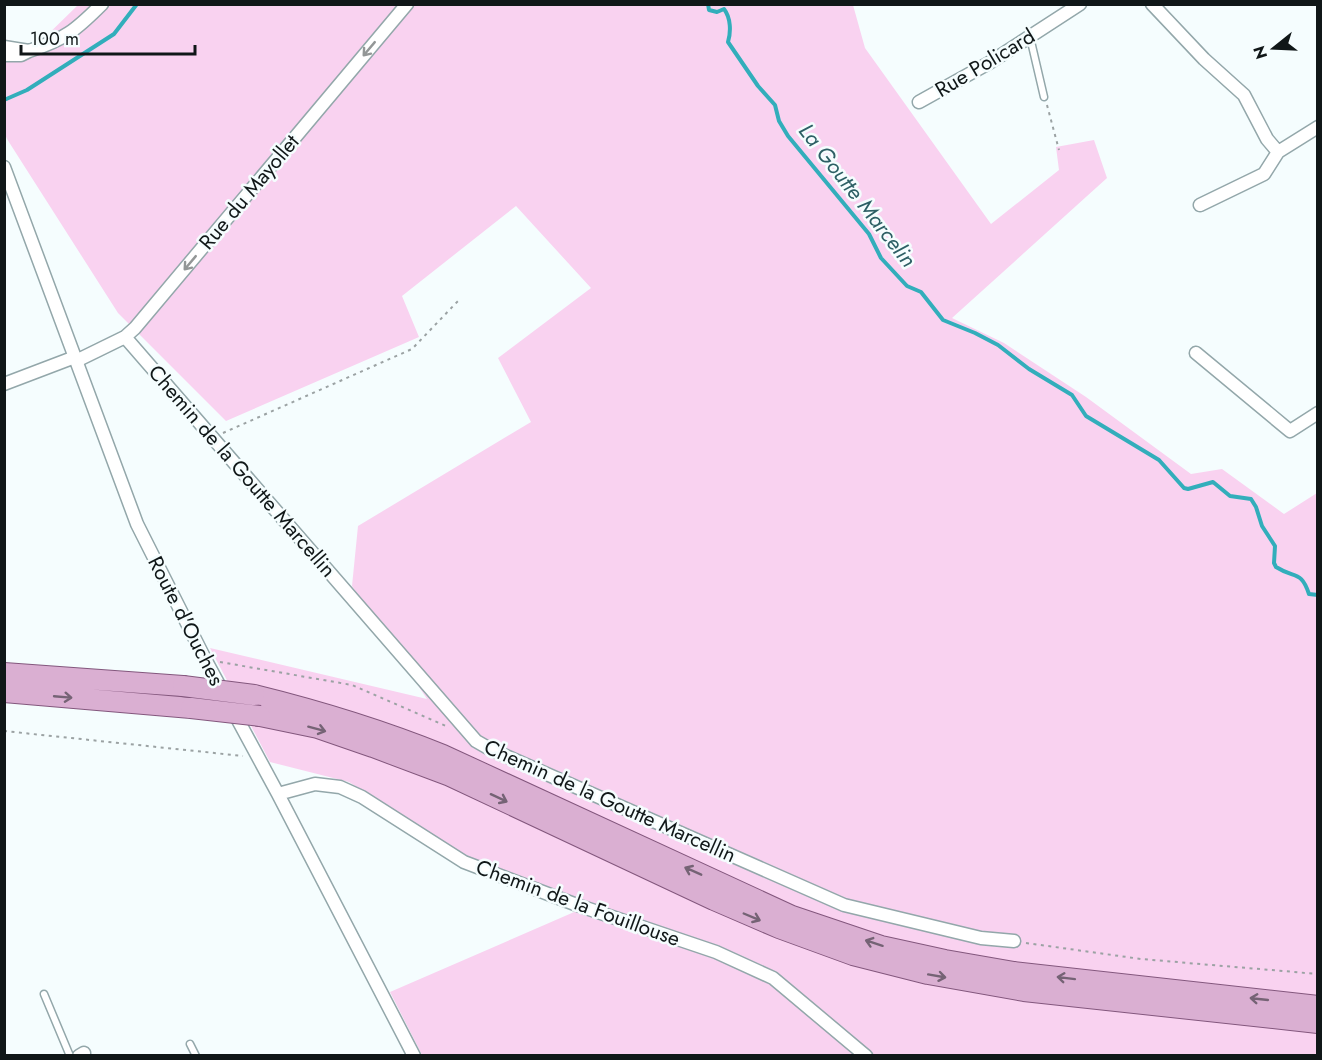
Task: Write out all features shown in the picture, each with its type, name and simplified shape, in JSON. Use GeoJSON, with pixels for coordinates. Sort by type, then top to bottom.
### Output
{"type":"FeatureCollection","features":[{"type":"Feature","properties":{"kind":"main road"},"geometry":{"type":"LineString","coordinates":[[4,673],[183,686],[254,694],[359,723],[422,746],[792,916],[882,946],[1014,972],[1317,1006]]}},
{"type":"Feature","properties":{"kind":"main road"},"geometry":{"type":"LineString","coordinates":[[4,692],[191,708],[260,716],[318,728],[450,776],[714,900],[779,928],[853,955],[928,974],[1024,991],[1317,1023]]}},
{"type":"Feature","properties":{"kind":"street"},"geometry":{"type":"LineString","coordinates":[[4,55],[21,55],[60,40],[78,29],[102,4]]}},
{"type":"Feature","properties":{"kind":"street","name":"Rue du Mayollet"},"geometry":{"type":"LineString","coordinates":[[4,384],[76,359],[125,337],[407,4]]}},
{"type":"Feature","properties":{"kind":"street","name":"Rue Policard"},"geometry":{"type":"LineString","coordinates":[[919,102],[989,63],[1080,4]]}},
{"type":"Feature","properties":{"kind":"street"},"geometry":{"type":"LineString","coordinates":[[1152,4],[1204,59],[1244,95],[1268,139],[1278,152]]}},
{"type":"Feature","properties":{"kind":"street"},"geometry":{"type":"LineString","coordinates":[[4,47],[29,51]]}},
{"type":"Feature","properties":{"kind":"street"},"geometry":{"type":"LineString","coordinates":[[1200,205],[1264,174],[1278,152],[1317,127]]}},
{"type":"Feature","properties":{"kind":"street","name":"Route d'Ouches"},"geometry":{"type":"LineString","coordinates":[[4,167],[137,524],[205,660],[278,794],[414,1056]]}},
{"type":"Feature","properties":{"kind":"street","name":"Chemin de la Goutte Marcellin"},"geometry":{"type":"LineString","coordinates":[[125,337],[477,741],[501,754],[844,905],[981,938],[1014,942]]}},
{"type":"Feature","properties":{"kind":"street"},"geometry":{"type":"LineString","coordinates":[[1196,353],[1290,431],[1317,413]]}},
{"type":"Feature","properties":{"kind":"street","name":"Chemin de la Fouillouse"},"geometry":{"type":"LineString","coordinates":[[278,794],[315,784],[340,787],[362,797],[464,862],[577,905],[716,952],[773,978],[866,1056]]}},
{"type":"Feature","properties":{"kind":"lane"},"geometry":{"type":"LineString","coordinates":[[1030,37],[1044,97]]}},
{"type":"Feature","properties":{"kind":"lane"},"geometry":{"type":"LineString","coordinates":[[44,994],[70,1056]]}},
{"type":"Feature","properties":{"kind":"lane"},"geometry":{"type":"LineString","coordinates":[[190,1044],[196,1056]]}},
{"type":"Feature","properties":{"kind":"path"},"geometry":{"type":"LineString","coordinates":[[1044,97],[1059,150]]}},
{"type":"Feature","properties":{"kind":"path"},"geometry":{"type":"LineString","coordinates":[[212,437],[412,349],[458,301]]}},
{"type":"Feature","properties":{"kind":"path"},"geometry":{"type":"LineString","coordinates":[[205,660],[352,685],[449,727]]}},
{"type":"Feature","properties":{"kind":"path"},"geometry":{"type":"LineString","coordinates":[[4,731],[258,757]]}},
{"type":"Feature","properties":{"kind":"path"},"geometry":{"type":"LineString","coordinates":[[1014,942],[1141,959],[1317,974]]}},
{"type":"Feature","properties":{"kind":"shaded area"},"geometry":{"type":"Polygon","coordinates":[[[79,4],[853,5],[865,48],[991,224],[1059,170],[1056,147],[1094,140],[1107,178],[952,318],[1004,343],[1086,397],[1191,474],[1222,469],[1284,514],[1317,493],[1317,1055],[422,1055],[390,992],[588,906],[467,859],[349,782],[270,762],[210,648],[427,699],[352,586],[358,526],[531,422],[498,358],[591,288],[516,206],[402,296],[419,337],[226,421],[118,313],[4,132],[4,39],[35,47],[79,4]]]}},
{"type":"Feature","properties":{"kind":"waterway","name":"La Goutte Marcelin"},"geometry":{"type":"LineString","coordinates":[[4,100],[27,90],[114,34],[137,4]]}},
{"type":"Feature","properties":{"kind":"waterway","name":"La Goutte Marcelin"},"geometry":{"type":"LineString","coordinates":[[708,4],[709,10],[717,12],[724,9],[730,25],[728,42],[758,86],[775,105],[779,121],[788,136],[869,234],[881,258],[907,286],[921,292],[943,320],[998,345],[1029,369],[1072,395],[1086,416],[1159,460],[1184,488],[1213,482],[1230,496],[1251,499],[1262,526],[1275,546],[1274,563],[1276,567],[1297,576],[1303,581],[1309,594],[1318,595]]}}]}
